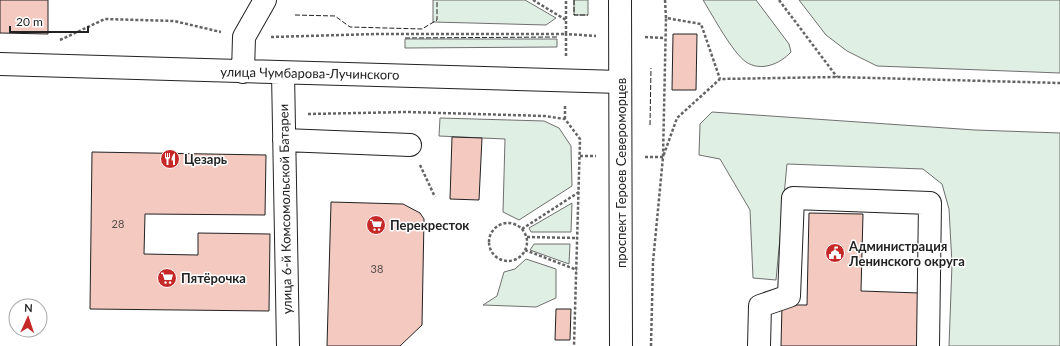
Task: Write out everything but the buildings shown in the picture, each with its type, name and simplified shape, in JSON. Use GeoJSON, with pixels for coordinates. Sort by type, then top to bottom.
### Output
{"type":"FeatureCollection","features":[{"type":"Feature","properties":{"kind":"street"},"geometry":{"type":"LineString","coordinates":[[243,72],[244,37],[265,0]]}},
{"type":"Feature","properties":{"kind":"street","name":"проспект Героев Североморцев"},"geometry":{"type":"LineString","coordinates":[[620,0],[621,346]]}},
{"type":"Feature","properties":{"kind":"street","name":"улица Чумбарова-Лучинского"},"geometry":{"type":"LineString","coordinates":[[0,64],[620,82]]}},
{"type":"Feature","properties":{"kind":"street","name":"улица 6-й Комсомольской Батареи"},"geometry":{"type":"LineString","coordinates":[[283,73],[288,346]]}},
{"type":"Feature","properties":{"kind":"street"},"geometry":{"type":"LineString","coordinates":[[284,140],[410,145]]}},
{"type":"Feature","properties":{"kind":"street"},"geometry":{"type":"LineString","coordinates":[[759,346],[760,306],[789,296],[793,198],[930,202],[928,346]]}},
{"type":"Feature","properties":{"kind":"path"},"geometry":{"type":"LineString","coordinates":[[533,0],[566,20]]}},
{"type":"Feature","properties":{"kind":"path"},"geometry":{"type":"LineString","coordinates":[[55,42],[106,19],[174,21],[244,37],[376,34],[566,34],[566,0]]}},
{"type":"Feature","properties":{"kind":"path"},"geometry":{"type":"LineString","coordinates":[[651,346],[653,262],[663,157],[666,18],[665,0]]}},
{"type":"Feature","properties":{"kind":"path"},"geometry":{"type":"LineString","coordinates":[[779,0],[837,77]]}},
{"type":"Feature","properties":{"kind":"path"},"geometry":{"type":"LineString","coordinates":[[666,18],[701,24],[720,79]]}},
{"type":"Feature","properties":{"kind":"path"},"geometry":{"type":"LineString","coordinates":[[663,157],[677,118],[720,79],[837,77],[1060,83]]}},
{"type":"Feature","properties":{"kind":"path"},"geometry":{"type":"LineString","coordinates":[[283,115],[407,112],[545,116],[565,119],[580,139],[574,346]]}},
{"type":"Feature","properties":{"kind":"path"},"geometry":{"type":"LineString","coordinates":[[410,145],[435,197]]}},
{"type":"Feature","properties":{"kind":"path"},"geometry":{"type":"LineString","coordinates":[[580,156],[663,157]]}},
{"type":"Feature","properties":{"kind":"path"},"geometry":{"type":"LineString","coordinates":[[522,228],[579,192]]}},
{"type":"Feature","properties":{"kind":"path"},"geometry":{"type":"LineString","coordinates":[[509,222],[522,228],[527,237],[525,250],[521,257],[507,262],[493,255],[488,241],[494,227],[509,222]]}},
{"type":"Feature","properties":{"kind":"path"},"geometry":{"type":"LineString","coordinates":[[527,237],[578,238]]}},
{"type":"Feature","properties":{"kind":"path"},"geometry":{"type":"LineString","coordinates":[[525,250],[577,270]]}},
{"type":"Feature","properties":{"kind":"green space"},"geometry":{"type":"Polygon","coordinates":[[[433,0],[525,0],[556,18],[546,25],[433,22],[433,0]]]}},
{"type":"Feature","properties":{"kind":"green space"},"geometry":{"type":"Polygon","coordinates":[[[574,0],[588,0],[588,15],[574,15],[574,0]]]}},
{"type":"Feature","properties":{"kind":"green space"},"geometry":{"type":"Polygon","coordinates":[[[703,0],[756,0],[789,44],[791,52],[781,60],[770,65],[758,66],[746,62],[729,42],[703,0]]]}},
{"type":"Feature","properties":{"kind":"green space"},"geometry":{"type":"Polygon","coordinates":[[[799,0],[1060,0],[1060,73],[877,66],[847,51],[826,35],[799,0]]]}},
{"type":"Feature","properties":{"kind":"green space"},"geometry":{"type":"Polygon","coordinates":[[[405,39],[557,39],[557,47],[405,48],[405,39]]]}},
{"type":"Feature","properties":{"kind":"green space"},"geometry":{"type":"Polygon","coordinates":[[[712,112],[975,130],[1060,133],[1060,346],[949,346],[952,264],[949,209],[942,184],[923,169],[787,164],[776,280],[753,278],[750,210],[720,159],[699,155],[700,124],[712,112]]]}},
{"type":"Feature","properties":{"kind":"green space"},"geometry":{"type":"Polygon","coordinates":[[[440,118],[544,121],[559,128],[571,146],[572,186],[519,220],[503,212],[505,139],[439,136],[440,118]]]}},
{"type":"Feature","properties":{"kind":"green space"},"geometry":{"type":"Polygon","coordinates":[[[572,203],[571,232],[531,232],[529,228],[572,203]]]}},
{"type":"Feature","properties":{"kind":"green space"},"geometry":{"type":"Polygon","coordinates":[[[534,244],[570,244],[569,264],[530,250],[534,244]]]}},
{"type":"Feature","properties":{"kind":"green space"},"geometry":{"type":"Polygon","coordinates":[[[526,259],[556,269],[556,298],[536,307],[483,305],[497,296],[504,272],[515,269],[526,259]]]}},
{"type":"Feature","properties":{"kind":"fence"},"geometry":{"type":"LineString","coordinates":[[295,15],[335,16],[350,27],[422,29],[437,20],[437,0]]}},
{"type":"Feature","properties":{"kind":"fence"},"geometry":{"type":"LineString","coordinates":[[574,0],[574,15],[588,15]]}},
{"type":"Feature","properties":{"kind":"fence"},"geometry":{"type":"LineString","coordinates":[[405,38],[557,37]]}},
{"type":"Feature","properties":{"kind":"fence"},"geometry":{"type":"LineString","coordinates":[[650,125],[651,68]]}},
{"type":"Feature","properties":{"kind":"place","name":"Цезарь"},"geometry":{"type":"Point","coordinates":[170,159]}},
{"type":"Feature","properties":{"kind":"place","name":"Перекресток"},"geometry":{"type":"Point","coordinates":[376,225]}},
{"type":"Feature","properties":{"kind":"place","name":"Администрация Ленинского округа"},"geometry":{"type":"Point","coordinates":[835,253]}},
{"type":"Feature","properties":{"kind":"place","name":"Пятёрочка"},"geometry":{"type":"Point","coordinates":[167,278]}}]}
